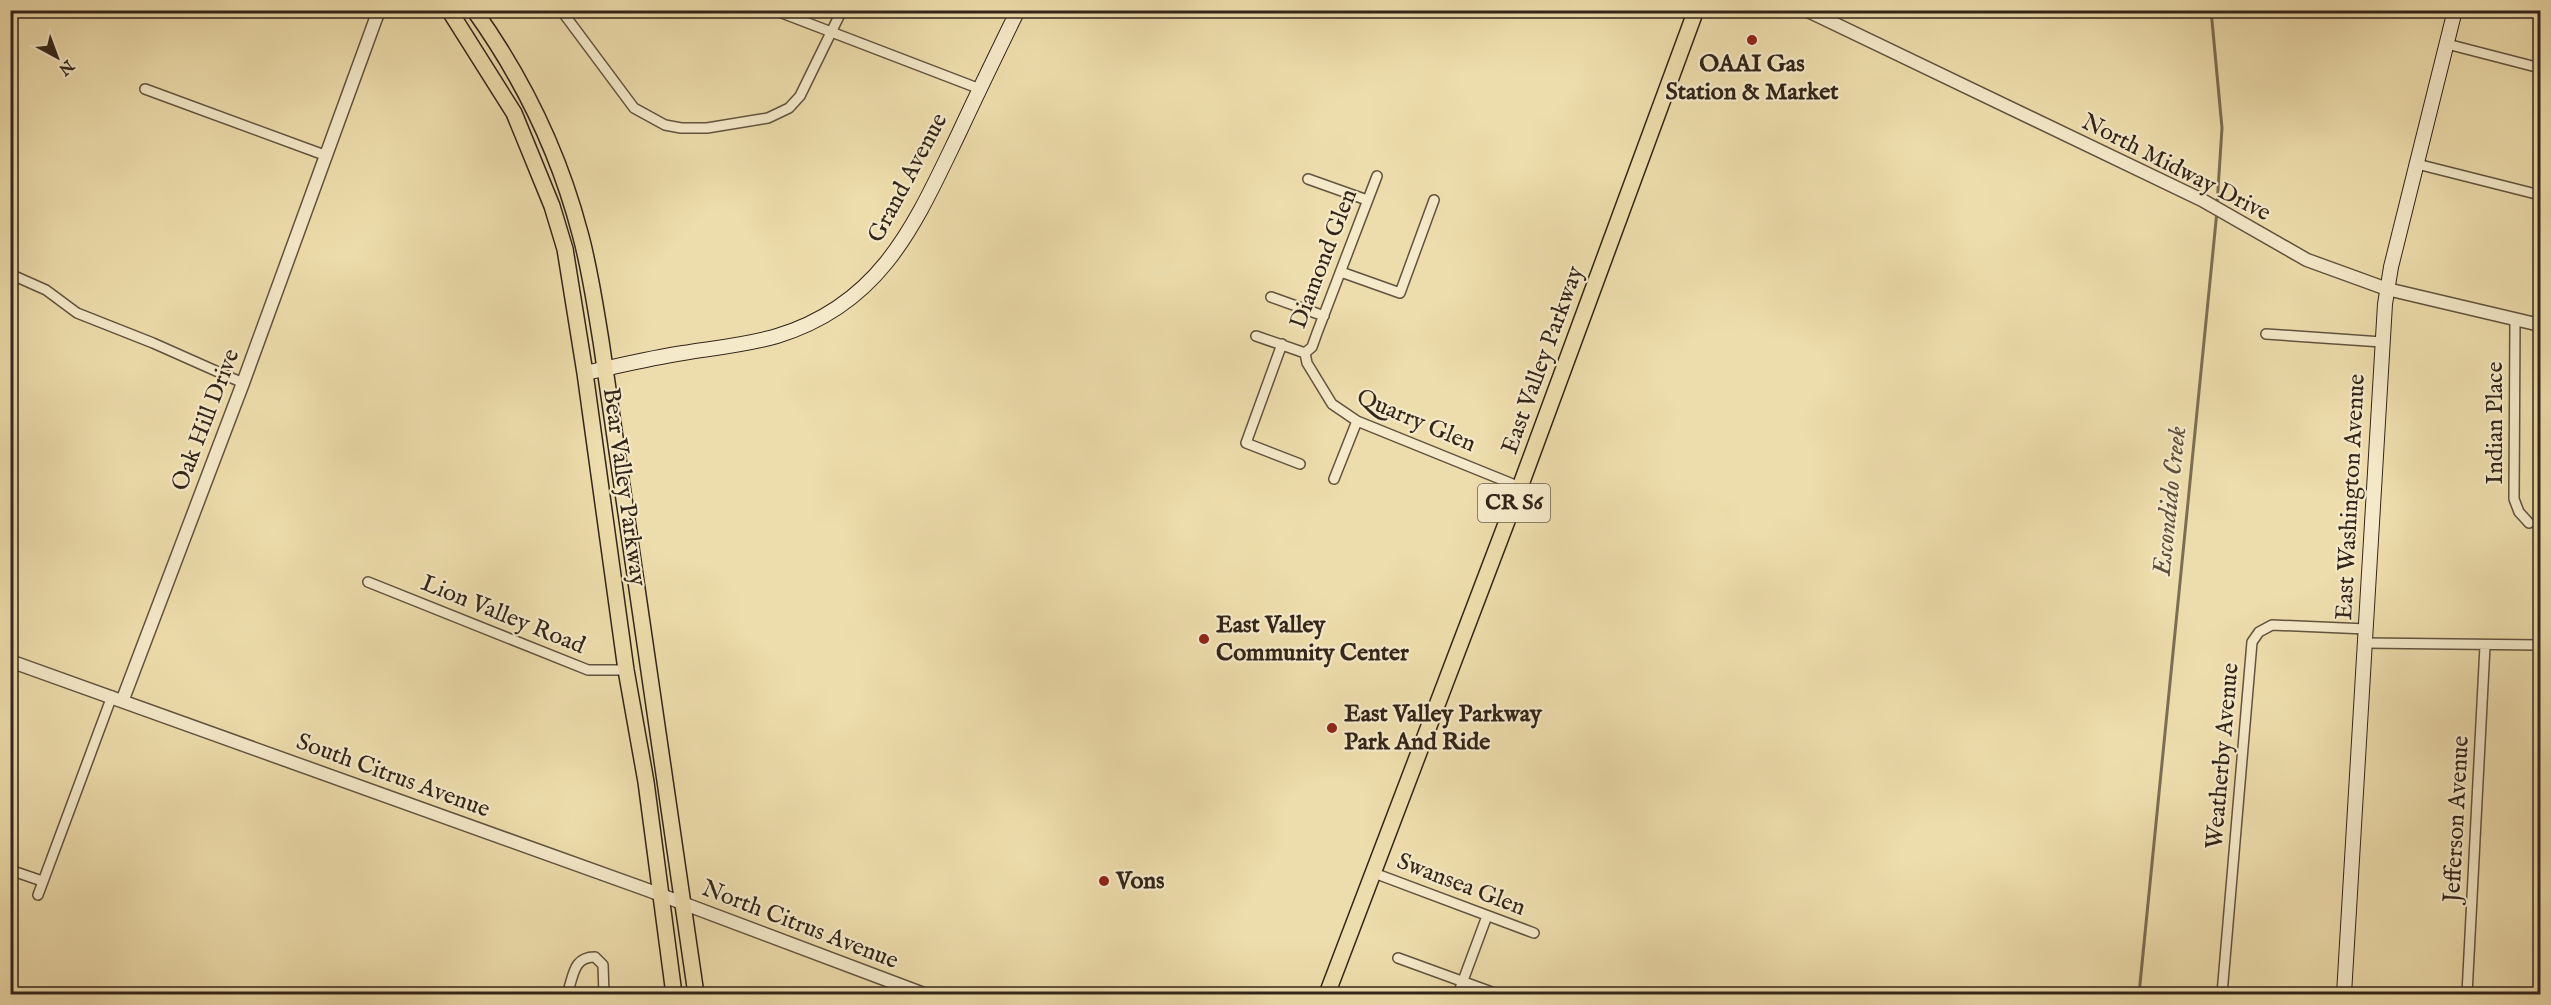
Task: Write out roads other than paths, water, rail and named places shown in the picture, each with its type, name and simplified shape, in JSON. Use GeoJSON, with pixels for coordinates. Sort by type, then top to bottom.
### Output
{"type":"FeatureCollection","features":[{"type":"Feature","properties":{"kind":"main road","name":"Bear Valley Parkway"},"geometry":{"type":"LineString","coordinates":[[450,10],[514,113],[548,196],[564,249],[585,373],[627,670],[646,782],[674,994]]}},
{"type":"Feature","properties":{"kind":"main road","name":"Bear Valley Parkway"},"geometry":{"type":"LineString","coordinates":[[474,10],[516,75],[548,139],[580,233],[605,369],[696,994]]}},
{"type":"Feature","properties":{"kind":"main road","name":"Grand Avenue"},"geometry":{"type":"LineString","coordinates":[[585,373],[654,357],[731,346],[778,336],[813,321],[852,297],[874,279],[888,263],[919,215],[1018,10]]}},
{"type":"Feature","properties":{"kind":"main road","name":"East Valley Parkway"},"geometry":{"type":"LineString","coordinates":[[1327,994],[1520,486],[1696,10]]}},
{"type":"Feature","properties":{"kind":"main road","name":"East Washington Avenue"},"geometry":{"type":"LineString","coordinates":[[2344,994],[2387,289],[2455,10]]}},
{"type":"Feature","properties":{"kind":"street","name":"Oak Hill Drive"},"geometry":{"type":"LineString","coordinates":[[117,698],[243,383],[379,10]]}},
{"type":"Feature","properties":{"kind":"street"},"geometry":{"type":"LineString","coordinates":[[561,10],[634,108],[664,125],[681,128],[706,128],[768,118],[789,108],[800,96],[842,10]]}},
{"type":"Feature","properties":{"kind":"street"},"geometry":{"type":"LineString","coordinates":[[774,10],[980,89]]}},
{"type":"Feature","properties":{"kind":"street","name":"North Midway Drive"},"geometry":{"type":"LineString","coordinates":[[1806,10],[2202,200],[2307,260],[2387,289],[2541,325]]}},
{"type":"Feature","properties":{"kind":"street"},"geometry":{"type":"LineString","coordinates":[[2447,44],[2541,68]]}},
{"type":"Feature","properties":{"kind":"street"},"geometry":{"type":"LineString","coordinates":[[145,89],[327,156]]}},
{"type":"Feature","properties":{"kind":"street"},"geometry":{"type":"LineString","coordinates":[[2417,164],[2541,195]]}},
{"type":"Feature","properties":{"kind":"street","name":"Diamond Glen"},"geometry":{"type":"LineString","coordinates":[[1305,353],[1312,347],[1377,176]]}},
{"type":"Feature","properties":{"kind":"street"},"geometry":{"type":"LineString","coordinates":[[1308,179],[1367,200]]}},
{"type":"Feature","properties":{"kind":"street"},"geometry":{"type":"LineString","coordinates":[[1341,272],[1400,293],[1434,200]]}},
{"type":"Feature","properties":{"kind":"street"},"geometry":{"type":"LineString","coordinates":[[10,274],[46,290],[76,313],[153,343],[243,383]]}},
{"type":"Feature","properties":{"kind":"street"},"geometry":{"type":"LineString","coordinates":[[1271,297],[1324,316]]}},
{"type":"Feature","properties":{"kind":"street","name":"Indian Place"},"geometry":{"type":"LineString","coordinates":[[2515,319],[2514,499],[2520,512],[2529,523]]}},
{"type":"Feature","properties":{"kind":"street"},"geometry":{"type":"LineString","coordinates":[[2266,334],[2382,342]]}},
{"type":"Feature","properties":{"kind":"street"},"geometry":{"type":"LineString","coordinates":[[1256,336],[1305,353]]}},
{"type":"Feature","properties":{"kind":"street"},"geometry":{"type":"LineString","coordinates":[[1282,344],[1246,443],[1300,464]]}},
{"type":"Feature","properties":{"kind":"street","name":"Quarry Glen"},"geometry":{"type":"LineString","coordinates":[[1305,353],[1307,363],[1332,404],[1357,421],[1520,486]]}},
{"type":"Feature","properties":{"kind":"street"},"geometry":{"type":"LineString","coordinates":[[1334,479],[1357,421]]}},
{"type":"Feature","properties":{"kind":"street","name":"Lion Valley Road"},"geometry":{"type":"LineString","coordinates":[[368,582],[588,670],[627,670]]}},
{"type":"Feature","properties":{"kind":"street","name":"Weatherby Avenue"},"geometry":{"type":"LineString","coordinates":[[2222,994],[2252,642],[2259,632],[2272,625],[2366,629]]}},
{"type":"Feature","properties":{"kind":"street"},"geometry":{"type":"LineString","coordinates":[[2365,643],[2541,645]]}},
{"type":"Feature","properties":{"kind":"street","name":"Jefferson Avenue"},"geometry":{"type":"LineString","coordinates":[[2467,994],[2485,646]]}},
{"type":"Feature","properties":{"kind":"street","name":"South Citrus Avenue"},"geometry":{"type":"LineString","coordinates":[[10,661],[661,895]]}},
{"type":"Feature","properties":{"kind":"street"},"geometry":{"type":"LineString","coordinates":[[38,895],[117,698]]}},
{"type":"Feature","properties":{"kind":"street"},"geometry":{"type":"LineString","coordinates":[[10,870],[42,881]]}},
{"type":"Feature","properties":{"kind":"street","name":"Swansea Glen"},"geometry":{"type":"LineString","coordinates":[[1374,873],[1534,933]]}},
{"type":"Feature","properties":{"kind":"street","name":"North Citrus Avenue"},"geometry":{"type":"LineString","coordinates":[[661,895],[924,994]]}},
{"type":"Feature","properties":{"kind":"street"},"geometry":{"type":"LineString","coordinates":[[1458,994],[1487,916]]}},
{"type":"Feature","properties":{"kind":"street"},"geometry":{"type":"LineString","coordinates":[[573,994],[569,988],[576,964],[586,957],[595,957],[603,965],[605,994]]}},
{"type":"Feature","properties":{"kind":"street"},"geometry":{"type":"LineString","coordinates":[[1398,958],[1497,994]]}},
{"type":"Feature","properties":{"kind":"waterway","name":"Escondido Creek"},"geometry":{"type":"LineString","coordinates":[[2211,10],[2222,128],[2217,205]]}},
{"type":"Feature","properties":{"kind":"waterway","name":"Escondido Creek"},"geometry":{"type":"LineString","coordinates":[[2139,994],[2217,211]]}},
{"type":"Feature","properties":{"kind":"place","name":"OAAI Gas Station & Market"},"geometry":{"type":"Point","coordinates":[1752,40]}},
{"type":"Feature","properties":{"kind":"place","name":"East Valley Community Center"},"geometry":{"type":"Point","coordinates":[1204,639]}},
{"type":"Feature","properties":{"kind":"place","name":"East Valley Parkway Park And Ride"},"geometry":{"type":"Point","coordinates":[1332,728]}},
{"type":"Feature","properties":{"kind":"place","name":"Vons"},"geometry":{"type":"Point","coordinates":[1104,881]}}]}
